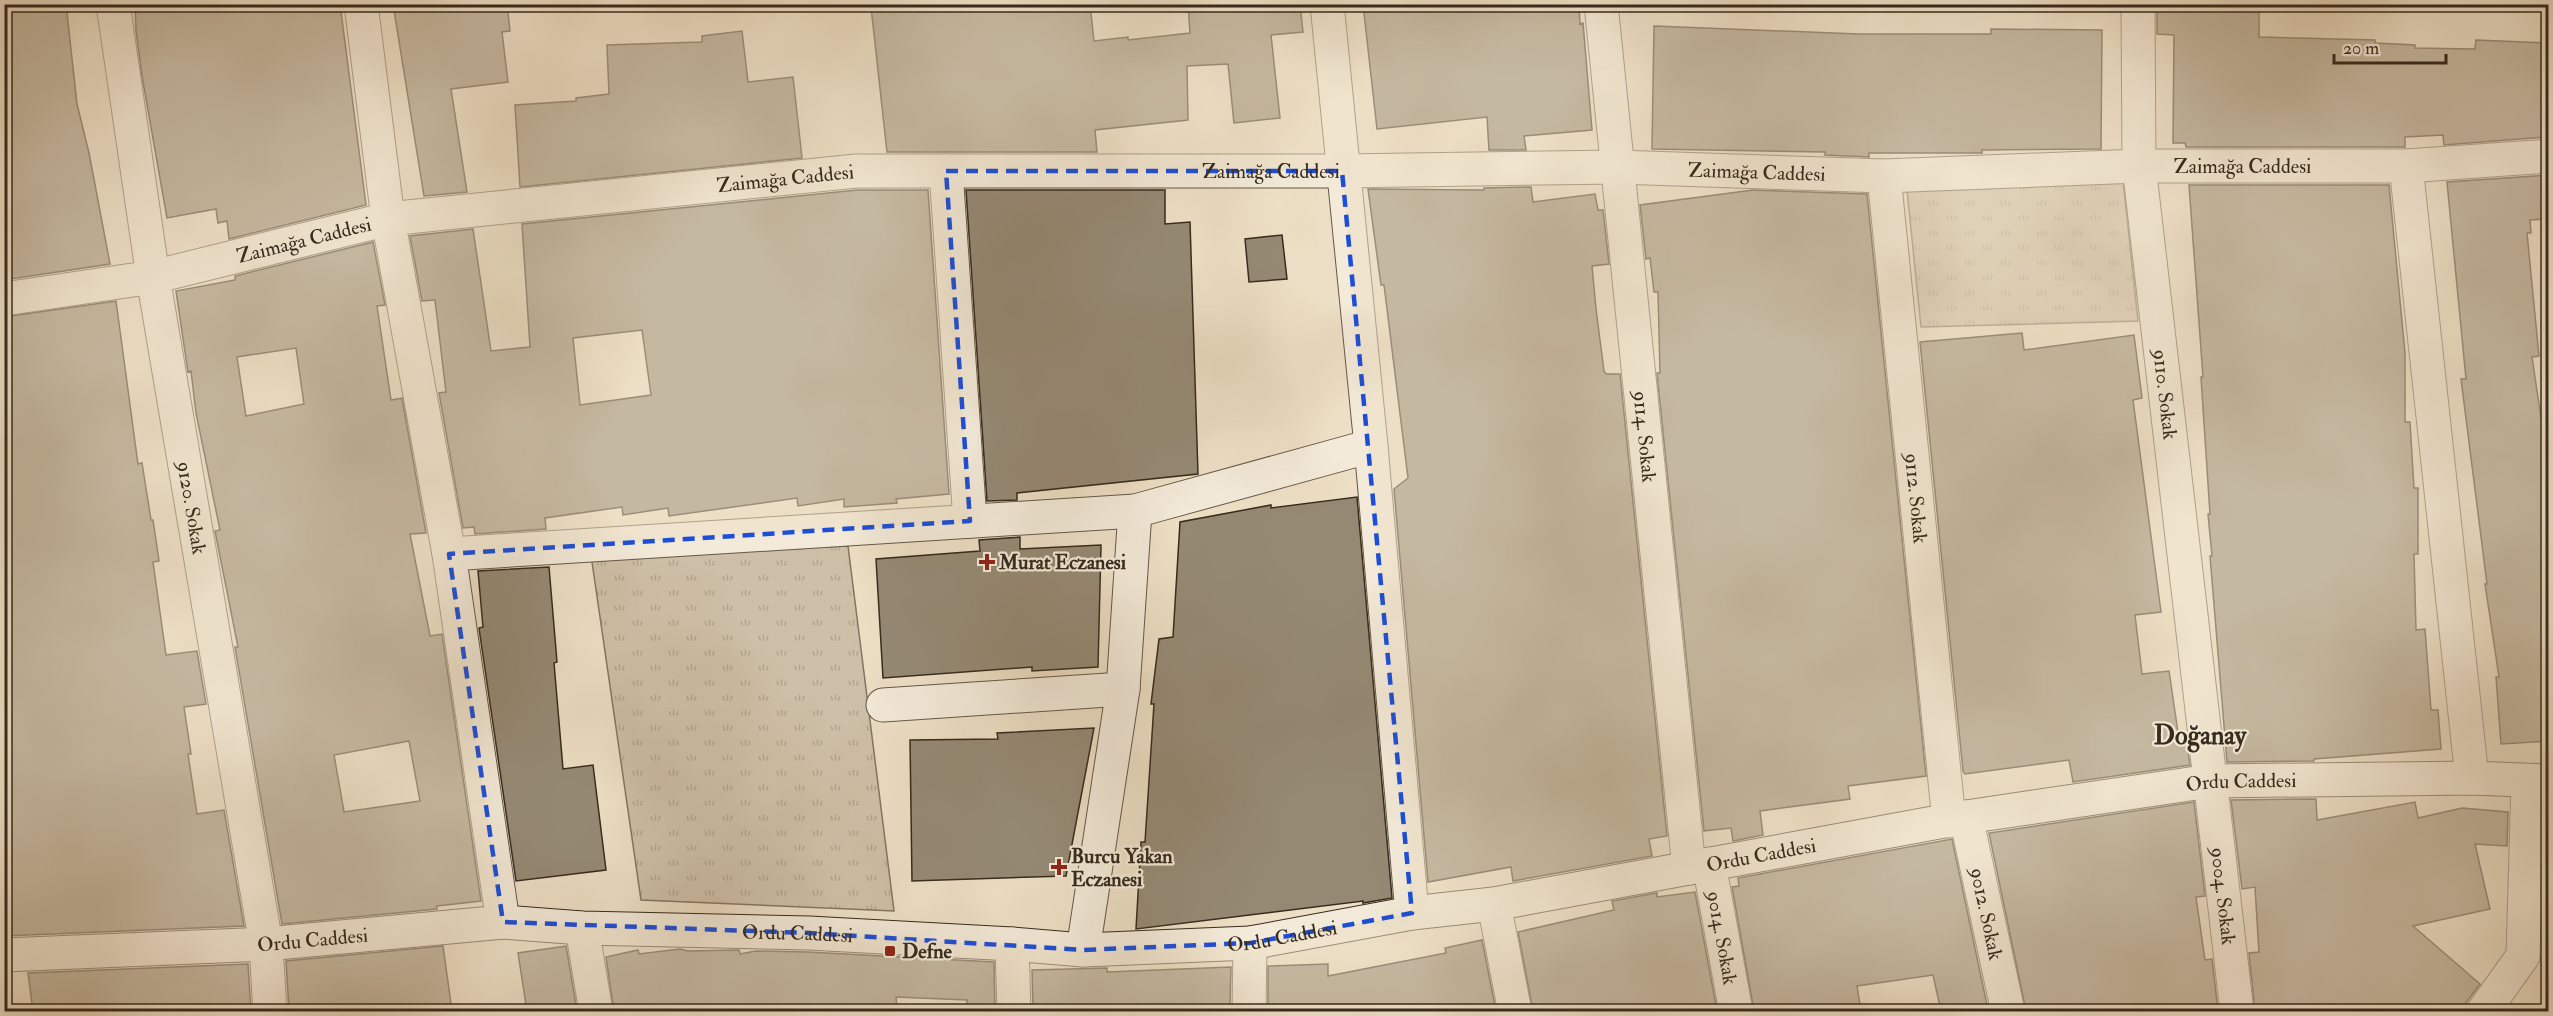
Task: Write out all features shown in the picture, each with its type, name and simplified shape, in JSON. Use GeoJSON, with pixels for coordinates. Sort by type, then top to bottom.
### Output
{"type":"FeatureCollection","features":[{"type":"Feature","properties":{"kind":"street","name":"9120. Sokak"},"geometry":{"type":"LineString","coordinates":[[113,4],[153,276],[266,944],[270,1011]]}},
{"type":"Feature","properties":{"kind":"street"},"geometry":{"type":"LineString","coordinates":[[361,4],[388,219],[449,554],[503,922]]}},
{"type":"Feature","properties":{"kind":"street"},"geometry":{"type":"LineString","coordinates":[[1327,4],[1371,446],[1412,913]]}},
{"type":"Feature","properties":{"kind":"street","name":"9114. Sokak"},"geometry":{"type":"LineString","coordinates":[[1601,4],[1617,166],[1699,866]]}},
{"type":"Feature","properties":{"kind":"street","name":"9110. Sokak"},"geometry":{"type":"LineString","coordinates":[[2138,4],[2139,166],[2210,782]]}},
{"type":"Feature","properties":{"kind":"street","name":"Zaimağa Caddesi"},"geometry":{"type":"LineString","coordinates":[[4,299],[153,276],[388,219],[856,171],[1342,171],[1617,166],[1884,176],[2139,166],[2406,166],[2548,156]]}},
{"type":"Feature","properties":{"kind":"street"},"geometry":{"type":"LineString","coordinates":[[2406,166],[2472,778]]}},
{"type":"Feature","properties":{"kind":"street"},"geometry":{"type":"LineString","coordinates":[[946,171],[970,521]]}},
{"type":"Feature","properties":{"kind":"street","name":"9112. Sokak"},"geometry":{"type":"LineString","coordinates":[[1884,176],[1958,819]]}},
{"type":"Feature","properties":{"kind":"street"},"geometry":{"type":"LineString","coordinates":[[449,554],[1135,511],[1371,446]]}},
{"type":"Feature","properties":{"kind":"street"},"geometry":{"type":"LineString","coordinates":[[1083,951],[1123,689],[1135,511]]}},
{"type":"Feature","properties":{"kind":"street"},"geometry":{"type":"LineString","coordinates":[[883,705],[1123,689]]}},
{"type":"Feature","properties":{"kind":"street","name":"Ordu Caddesi"},"geometry":{"type":"LineString","coordinates":[[4,956],[266,944],[503,922],[582,928],[809,933],[1012,944],[1083,951],[1250,943],[1412,913],[1494,904],[1958,819],[2210,782],[2472,778],[2538,781]]}},
{"type":"Feature","properties":{"kind":"street"},"geometry":{"type":"LineString","coordinates":[[2483,1011],[2523,956],[2538,781]]}},
{"type":"Feature","properties":{"kind":"street","name":"9004. Sokak"},"geometry":{"type":"LineString","coordinates":[[2210,782],[2237,1011]]}},
{"type":"Feature","properties":{"kind":"street","name":"9012. Sokak"},"geometry":{"type":"LineString","coordinates":[[1958,819],[2008,1011]]}},
{"type":"Feature","properties":{"kind":"street","name":"9014. Sokak"},"geometry":{"type":"LineString","coordinates":[[1699,866],[1736,1011]]}},
{"type":"Feature","properties":{"kind":"street"},"geometry":{"type":"LineString","coordinates":[[1494,904],[1515,1011]]}},
{"type":"Feature","properties":{"kind":"street"},"geometry":{"type":"LineString","coordinates":[[582,928],[596,1011]]}},
{"type":"Feature","properties":{"kind":"street"},"geometry":{"type":"LineString","coordinates":[[1249,1011],[1250,943]]}},
{"type":"Feature","properties":{"kind":"street"},"geometry":{"type":"LineString","coordinates":[[1012,944],[1014,1011]]}},
{"type":"Feature","properties":{"kind":"highlighted area"},"geometry":{"type":"Polygon","coordinates":[[[946,171],[1342,171],[1412,913],[1250,943],[1083,950],[809,933],[503,922],[449,554],[970,521],[946,171]]]}},
{"type":"Feature","properties":{"kind":"green space"},"geometry":{"type":"Polygon","coordinates":[[[2123,181],[2138,321],[1921,327],[1907,190],[2123,181]]]}},
{"type":"Feature","properties":{"kind":"green space"},"geometry":{"type":"Polygon","coordinates":[[[848,546],[894,911],[641,900],[591,555],[848,546]]]}},
{"type":"Feature","properties":{"kind":"building"},"geometry":{"type":"Polygon","coordinates":[[[4,4],[66,4],[77,104],[89,153],[110,264],[4,280],[4,4]]]}},
{"type":"Feature","properties":{"kind":"building"},"geometry":{"type":"Polygon","coordinates":[[[135,4],[340,4],[366,205],[229,239],[227,221],[218,223],[216,209],[167,218],[142,76],[135,4]]]}},
{"type":"Feature","properties":{"kind":"building"},"geometry":{"type":"Polygon","coordinates":[[[393,4],[507,4],[510,31],[502,32],[508,82],[451,89],[467,192],[424,196],[393,4]]]}},
{"type":"Feature","properties":{"kind":"building"},"geometry":{"type":"Polygon","coordinates":[[[895,4],[1090,4],[1094,41],[1128,37],[1128,40],[1190,33],[1188,4],[1300,4],[1303,32],[1271,35],[1280,118],[1234,123],[1228,64],[1187,66],[1188,120],[1095,130],[1097,152],[887,152],[871,7],[895,4]]]}},
{"type":"Feature","properties":{"kind":"building"},"geometry":{"type":"Polygon","coordinates":[[[1363,4],[1579,4],[1580,24],[1583,23],[1592,130],[1524,136],[1526,150],[1489,150],[1487,117],[1377,129],[1363,4]]]}},
{"type":"Feature","properties":{"kind":"building"},"geometry":{"type":"Polygon","coordinates":[[[2157,4],[2259,4],[2259,37],[2375,40],[2375,43],[2415,45],[2415,48],[2475,49],[2476,40],[2548,43],[2546,137],[2444,145],[2443,135],[2405,137],[2405,147],[2186,147],[2185,143],[2173,143],[2174,35],[2157,34],[2157,4]]]}},
{"type":"Feature","properties":{"kind":"building"},"geometry":{"type":"Polygon","coordinates":[[[1654,26],[1858,34],[1991,34],[1991,29],[2102,30],[2101,149],[1982,150],[1982,153],[1869,153],[1869,157],[1825,155],[1825,152],[1652,149],[1654,26]]]}},
{"type":"Feature","properties":{"kind":"building"},"geometry":{"type":"Polygon","coordinates":[[[742,31],[748,82],[793,77],[802,158],[520,187],[515,105],[576,101],[576,98],[609,94],[607,45],[702,42],[702,36],[742,31]]]}},
{"type":"Feature","properties":{"kind":"building"},"geometry":{"type":"Polygon","coordinates":[[[2548,175],[2548,219],[2530,220],[2531,233],[2527,233],[2539,356],[2532,357],[2542,424],[2548,423],[2548,741],[2501,744],[2496,677],[2499,677],[2485,584],[2487,584],[2461,379],[2466,379],[2447,182],[2548,175]]]}},
{"type":"Feature","properties":{"kind":"building"},"geometry":{"type":"Polygon","coordinates":[[[2189,185],[2389,185],[2405,353],[2405,422],[2410,422],[2414,488],[2418,488],[2418,554],[2414,554],[2416,630],[2425,629],[2431,710],[2438,710],[2441,749],[2314,759],[2314,761],[2227,762],[2210,556],[2212,556],[2208,514],[2210,514],[2201,377],[2203,377],[2189,185]]]}},
{"type":"Feature","properties":{"kind":"building"},"geometry":{"type":"Polygon","coordinates":[[[1531,187],[1533,202],[1595,194],[1598,210],[1603,210],[1609,264],[1592,266],[1596,309],[1604,371],[1606,374],[1620,374],[1667,836],[1649,839],[1652,856],[1513,881],[1511,867],[1428,882],[1394,489],[1408,478],[1384,285],[1381,285],[1368,189],[1484,190],[1484,188],[1531,187]]]}},
{"type":"Feature","properties":{"kind":"building"},"geometry":{"type":"Polygon","coordinates":[[[857,190],[928,190],[949,494],[896,499],[897,503],[844,507],[844,499],[798,506],[797,498],[669,516],[668,508],[623,515],[622,507],[545,518],[546,529],[475,534],[474,527],[463,528],[439,393],[446,392],[435,300],[422,301],[410,236],[473,229],[491,351],[530,347],[522,224],[857,190]],[[642,330],[573,338],[580,405],[651,395],[642,330]]]}},
{"type":"Feature","properties":{"kind":"building"},"geometry":{"type":"Polygon","coordinates":[[[966,190],[1165,190],[1165,224],[1190,222],[1198,474],[1017,493],[1017,500],[987,501],[966,190]]]}},
{"type":"Feature","properties":{"kind":"building"},"geometry":{"type":"Polygon","coordinates":[[[1753,190],[1867,194],[1926,776],[1848,786],[1850,799],[1760,811],[1763,835],[1733,841],[1731,828],[1704,831],[1657,373],[1660,373],[1658,292],[1654,292],[1650,258],[1646,259],[1640,205],[1753,190]]]}},
{"type":"Feature","properties":{"kind":"building"},"geometry":{"type":"Polygon","coordinates":[[[1282,235],[1287,279],[1249,282],[1245,239],[1282,235]]]}},
{"type":"Feature","properties":{"kind":"building"},"geometry":{"type":"Polygon","coordinates":[[[373,242],[385,305],[377,306],[391,400],[402,398],[426,533],[410,534],[430,636],[442,634],[481,901],[437,906],[437,909],[282,924],[235,647],[238,647],[215,531],[220,530],[196,413],[191,371],[188,372],[176,291],[235,280],[235,276],[373,242]],[[296,348],[237,357],[246,416],[304,404],[296,348]],[[409,741],[334,755],[344,812],[420,801],[409,741]]]}},
{"type":"Feature","properties":{"kind":"building"},"geometry":{"type":"Polygon","coordinates":[[[116,301],[138,464],[142,463],[159,561],[153,562],[166,655],[197,651],[206,704],[184,707],[197,814],[224,810],[244,926],[4,936],[4,317],[116,301]]]}},
{"type":"Feature","properties":{"kind":"building"},"geometry":{"type":"Polygon","coordinates":[[[2022,333],[2024,350],[2134,335],[2142,398],[2133,400],[2161,612],[2135,615],[2142,674],[2169,671],[2180,746],[2187,745],[2190,765],[2073,782],[2069,760],[1965,774],[1963,771],[1920,342],[2022,333]]]}},
{"type":"Feature","properties":{"kind":"building"},"geometry":{"type":"Polygon","coordinates":[[[1357,497],[1392,898],[1136,929],[1141,842],[1145,842],[1154,704],[1151,704],[1159,639],[1173,637],[1180,522],[1271,505],[1271,508],[1357,497]]]}},
{"type":"Feature","properties":{"kind":"building"},"geometry":{"type":"Polygon","coordinates":[[[1020,537],[1020,549],[1101,545],[1098,667],[1032,671],[1032,667],[883,678],[876,559],[980,551],[979,540],[1020,537]]]}},
{"type":"Feature","properties":{"kind":"building"},"geometry":{"type":"Polygon","coordinates":[[[549,567],[563,769],[593,765],[606,870],[516,881],[479,628],[483,627],[478,571],[549,567]]]}},
{"type":"Feature","properties":{"kind":"building"},"geometry":{"type":"Polygon","coordinates":[[[1094,728],[1066,876],[912,881],[910,740],[998,739],[997,733],[1094,728]]]}},
{"type":"Feature","properties":{"kind":"building"},"geometry":{"type":"Polygon","coordinates":[[[2316,799],[2317,820],[2415,802],[2418,818],[2462,808],[2508,812],[2507,846],[2475,844],[2490,909],[2413,926],[2480,984],[2460,1011],[2255,1011],[2249,953],[2259,952],[2255,887],[2242,889],[2231,800],[2316,799]]]}},
{"type":"Feature","properties":{"kind":"building"},"geometry":{"type":"Polygon","coordinates":[[[2194,802],[2205,896],[2196,897],[2205,960],[2212,959],[2218,1011],[2026,1011],[1989,833],[2194,802]]]}},
{"type":"Feature","properties":{"kind":"building"},"geometry":{"type":"Polygon","coordinates":[[[1952,839],[1988,1010],[1941,1011],[1933,975],[1857,986],[1861,1011],[1754,1011],[1732,887],[1739,886],[1738,878],[1952,839]]]}},
{"type":"Feature","properties":{"kind":"building"},"geometry":{"type":"Polygon","coordinates":[[[1695,892],[1717,1011],[1533,1011],[1518,932],[1614,910],[1612,901],[1657,893],[1657,897],[1695,892]]]}},
{"type":"Feature","properties":{"kind":"building"},"geometry":{"type":"Polygon","coordinates":[[[1482,940],[1496,1011],[1268,1011],[1268,966],[1328,964],[1328,976],[1446,953],[1445,948],[1482,940]]]}},
{"type":"Feature","properties":{"kind":"building"},"geometry":{"type":"Polygon","coordinates":[[[443,946],[452,1011],[289,1011],[286,961],[443,946]]]}},
{"type":"Feature","properties":{"kind":"building"},"geometry":{"type":"Polygon","coordinates":[[[566,946],[577,1011],[527,1011],[518,953],[566,946]]]}},
{"type":"Feature","properties":{"kind":"building"},"geometry":{"type":"Polygon","coordinates":[[[680,949],[688,951],[739,950],[740,954],[756,951],[808,952],[994,962],[995,1011],[967,1011],[967,1000],[896,997],[897,1011],[614,1011],[606,957],[638,950],[639,954],[680,949]]]}},
{"type":"Feature","properties":{"kind":"building"},"geometry":{"type":"Polygon","coordinates":[[[248,964],[251,1011],[33,1011],[28,973],[248,964]]]}},
{"type":"Feature","properties":{"kind":"building"},"geometry":{"type":"Polygon","coordinates":[[[1231,967],[1230,1005],[1033,1011],[1032,970],[1107,968],[1107,972],[1231,967]]]}},
{"type":"Feature","properties":{"kind":"place","name":"Murat Eczanesi"},"geometry":{"type":"Point","coordinates":[987,562]}},
{"type":"Feature","properties":{"kind":"place","name":"Burcu Yakan Eczanesi"},"geometry":{"type":"Point","coordinates":[1059,867]}},
{"type":"Feature","properties":{"kind":"place","name":"Defne"},"geometry":{"type":"Point","coordinates":[890,951]}},
{"type":"Feature","properties":{"kind":"district","name":"Doğanay"},"geometry":{"type":"Point","coordinates":[2200,735]}}]}
